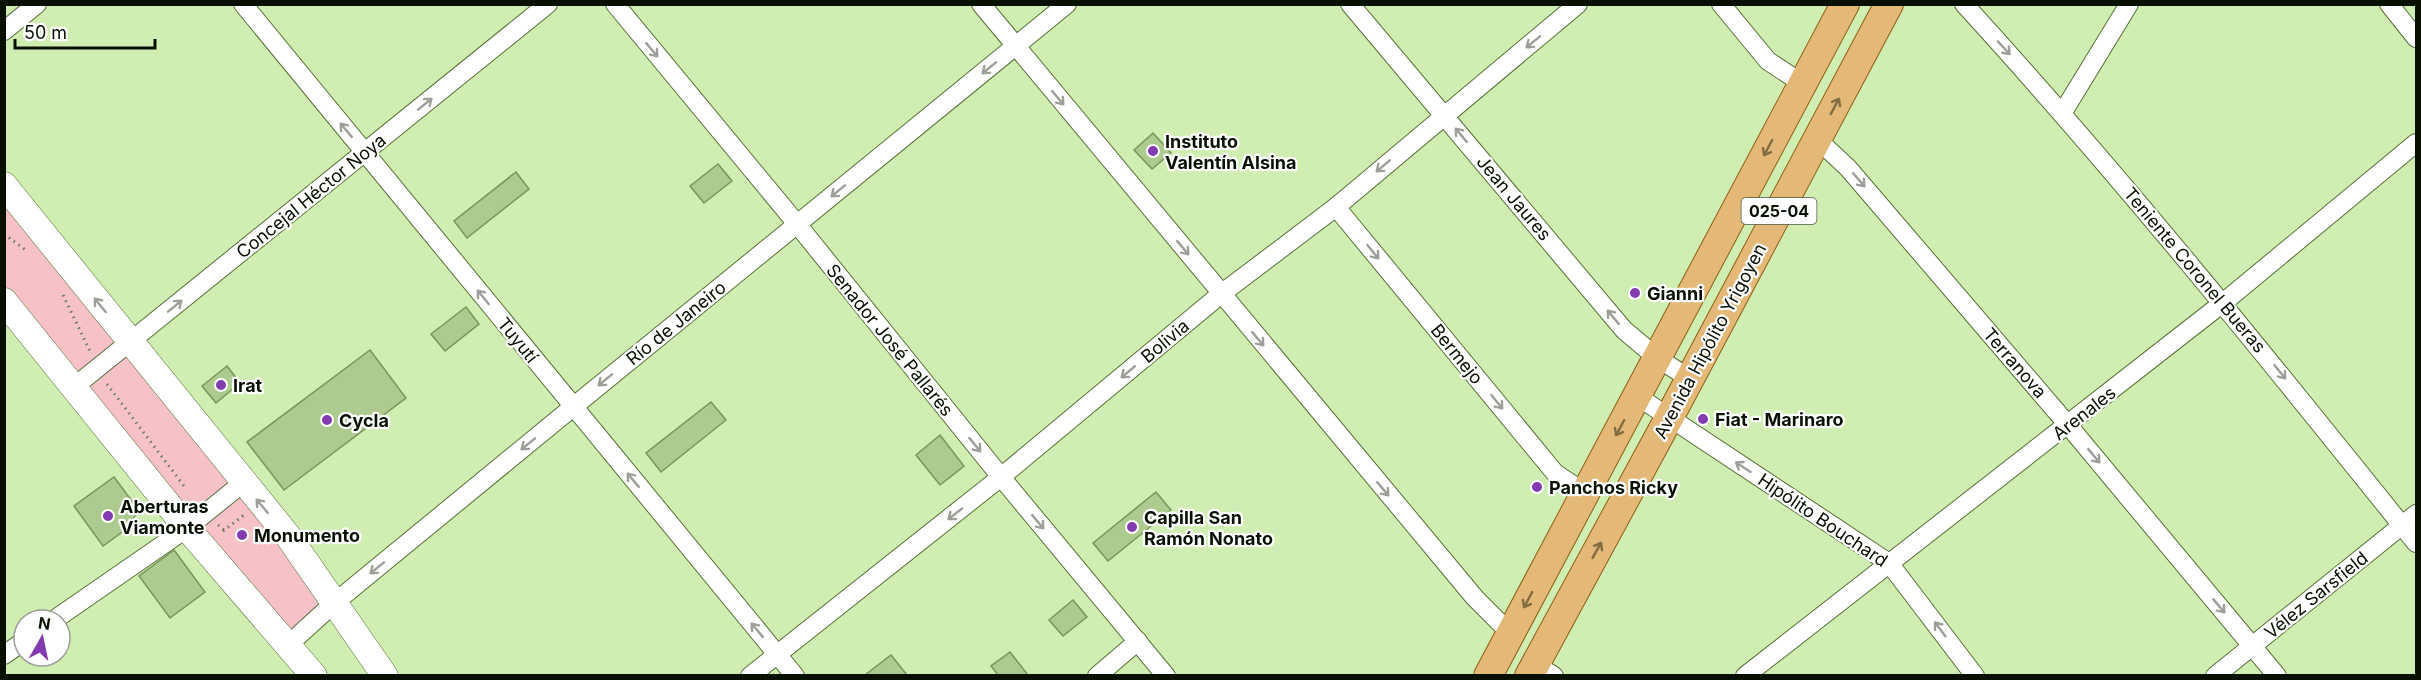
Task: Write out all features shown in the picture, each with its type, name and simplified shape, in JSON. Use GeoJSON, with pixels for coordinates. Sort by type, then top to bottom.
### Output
{"type":"FeatureCollection","features":[{"type":"Feature","properties":{"kind":"main road","name":"025-04"},"geometry":{"type":"LineString","coordinates":[[1488,675],[1845,4]]}},
{"type":"Feature","properties":{"kind":"main road","name":"Avenida Hipólito Yrigoyen"},"geometry":{"type":"LineString","coordinates":[[1539,672],[1669,418],[1889,4]]}},
{"type":"Feature","properties":{"kind":"main road"},"geometry":{"type":"LineString","coordinates":[[8,196],[288,536],[333,604],[385,675]]}},
{"type":"Feature","properties":{"kind":"main road"},"geometry":{"type":"LineString","coordinates":[[4,301],[74,387],[198,528],[288,645],[314,675]]}},
{"type":"Feature","properties":{"kind":"street"},"geometry":{"type":"LineString","coordinates":[[4,31],[38,4]]}},
{"type":"Feature","properties":{"kind":"street","name":"Tuyutí"},"geometry":{"type":"LineString","coordinates":[[243,4],[795,675]]}},
{"type":"Feature","properties":{"kind":"street","name":"Concejal Héctor Noya"},"geometry":{"type":"LineString","coordinates":[[74,387],[548,4]]}},
{"type":"Feature","properties":{"kind":"street","name":"Senador José Pallarés"},"geometry":{"type":"LineString","coordinates":[[615,4],[797,224],[1001,477],[1166,675]]}},
{"type":"Feature","properties":{"kind":"street"},"geometry":{"type":"LineString","coordinates":[[981,4],[1474,598],[1510,633]]}},
{"type":"Feature","properties":{"kind":"street","name":"Río de Janeiro"},"geometry":{"type":"LineString","coordinates":[[288,645],[333,604],[1067,4]]}},
{"type":"Feature","properties":{"kind":"street","name":"Jean Jaures"},"geometry":{"type":"LineString","coordinates":[[1350,4],[1624,330],[1656,357],[1690,379]]}},
{"type":"Feature","properties":{"kind":"street","name":"Bolivia"},"geometry":{"type":"LineString","coordinates":[[750,675],[1001,477],[1221,294],[1336,207],[1578,4]]}},
{"type":"Feature","properties":{"kind":"street"},"geometry":{"type":"LineString","coordinates":[[1721,4],[1768,61],[1803,84]]}},
{"type":"Feature","properties":{"kind":"street","name":"Teniente Coronel Bueras"},"geometry":{"type":"LineString","coordinates":[[1964,4],[2063,112],[2409,520],[2416,543]]}},
{"type":"Feature","properties":{"kind":"street"},"geometry":{"type":"LineString","coordinates":[[2063,112],[2129,4]]}},
{"type":"Feature","properties":{"kind":"street"},"geometry":{"type":"LineString","coordinates":[[2389,4],[2416,38]]}},
{"type":"Feature","properties":{"kind":"street","name":"Terranova"},"geometry":{"type":"LineString","coordinates":[[1817,140],[1848,168],[2068,425],[2277,675]]}},
{"type":"Feature","properties":{"kind":"street","name":"Arenales"},"geometry":{"type":"LineString","coordinates":[[1745,675],[2224,302],[2416,142]]}},
{"type":"Feature","properties":{"kind":"street","name":"Bermejo"},"geometry":{"type":"LineString","coordinates":[[1336,207],[1555,473],[1585,493]]}},
{"type":"Feature","properties":{"kind":"street"},"geometry":{"type":"LineString","coordinates":[[1637,396],[1669,418]]}},
{"type":"Feature","properties":{"kind":"street","name":"Hipólito Bouchard"},"geometry":{"type":"LineString","coordinates":[[1669,418],[1889,563],[1975,675]]}},
{"type":"Feature","properties":{"kind":"street"},"geometry":{"type":"LineString","coordinates":[[72,608],[198,528],[250,491]]}},
{"type":"Feature","properties":{"kind":"street","name":"Vélez Sarsfield"},"geometry":{"type":"LineString","coordinates":[[2215,675],[2409,520]]}},
{"type":"Feature","properties":{"kind":"street"},"geometry":{"type":"LineString","coordinates":[[1098,675],[1138,641]]}},
{"type":"Feature","properties":{"kind":"path"},"geometry":{"type":"LineString","coordinates":[[4,234],[32,255]]}},
{"type":"Feature","properties":{"kind":"path"},"geometry":{"type":"LineString","coordinates":[[59,287],[109,389],[192,499],[198,528]]}},
{"type":"Feature","properties":{"kind":"path"},"geometry":{"type":"LineString","coordinates":[[198,528],[224,530],[243,517],[250,491]]}},
{"type":"Feature","properties":{"kind":"path"},"geometry":{"type":"LineString","coordinates":[[198,528],[224,530]]}},
{"type":"Feature","properties":{"kind":"shaded area"},"geometry":{"type":"Polygon","coordinates":[[[4,185],[333,604],[288,645],[5,301],[4,185]]]}},
{"type":"Feature","properties":{"kind":"building","name":"Instituto Valentín Alsina"},"geometry":{"type":"Polygon","coordinates":[[[1153,133],[1171,153],[1152,169],[1134,150],[1153,133]]]}},
{"type":"Feature","properties":{"kind":"building"},"geometry":{"type":"Polygon","coordinates":[[[718,164],[732,181],[704,203],[690,186],[718,164]]]}},
{"type":"Feature","properties":{"kind":"building"},"geometry":{"type":"Polygon","coordinates":[[[516,172],[529,189],[467,238],[454,221],[516,172]]]}},
{"type":"Feature","properties":{"kind":"building"},"geometry":{"type":"Polygon","coordinates":[[[466,307],[479,324],[445,351],[431,334],[466,307]]]}},
{"type":"Feature","properties":{"kind":"building","name":"Cycla"},"geometry":{"type":"Polygon","coordinates":[[[370,350],[406,398],[284,490],[247,442],[370,350]]]}},
{"type":"Feature","properties":{"kind":"building","name":"Irat"},"geometry":{"type":"Polygon","coordinates":[[[227,366],[240,383],[216,403],[202,386],[227,366]]]}},
{"type":"Feature","properties":{"kind":"building"},"geometry":{"type":"Polygon","coordinates":[[[711,402],[726,420],[661,472],[646,453],[711,402]]]}},
{"type":"Feature","properties":{"kind":"building"},"geometry":{"type":"Polygon","coordinates":[[[940,435],[964,466],[940,485],[916,455],[940,435]]]}},
{"type":"Feature","properties":{"kind":"building","name":"Aberturas Viamonte"},"geometry":{"type":"Polygon","coordinates":[[[114,477],[137,508],[132,525],[103,546],[74,506],[114,477]]]}},
{"type":"Feature","properties":{"kind":"building","name":"Capilla San Ramón Nonato"},"geometry":{"type":"Polygon","coordinates":[[[1156,492],[1171,510],[1108,561],[1093,543],[1156,492]]]}},
{"type":"Feature","properties":{"kind":"building"},"geometry":{"type":"Polygon","coordinates":[[[174,550],[205,592],[170,618],[139,576],[174,550]]]}},
{"type":"Feature","properties":{"kind":"building"},"geometry":{"type":"Polygon","coordinates":[[[1073,600],[1087,617],[1063,636],[1049,620],[1073,600]]]}},
{"type":"Feature","properties":{"kind":"building"},"geometry":{"type":"Polygon","coordinates":[[[1010,652],[1028,675],[998,675],[991,666],[1010,652]]]}},
{"type":"Feature","properties":{"kind":"building"},"geometry":{"type":"Polygon","coordinates":[[[891,655],[907,675],[865,675],[891,655]]]}},
{"type":"Feature","properties":{"kind":"place","name":"Instituto Valentín Alsina"},"geometry":{"type":"Point","coordinates":[1153,151]}},
{"type":"Feature","properties":{"kind":"place","name":"Gianni"},"geometry":{"type":"Point","coordinates":[1635,293]}},
{"type":"Feature","properties":{"kind":"place","name":"Irat"},"geometry":{"type":"Point","coordinates":[221,385]}},
{"type":"Feature","properties":{"kind":"place","name":"Fiat - Marinaro"},"geometry":{"type":"Point","coordinates":[1703,419]}},
{"type":"Feature","properties":{"kind":"place","name":"Cycla"},"geometry":{"type":"Point","coordinates":[327,420]}},
{"type":"Feature","properties":{"kind":"place","name":"Panchos Ricky"},"geometry":{"type":"Point","coordinates":[1537,487]}},
{"type":"Feature","properties":{"kind":"place","name":"Aberturas Viamonte"},"geometry":{"type":"Point","coordinates":[108,516]}},
{"type":"Feature","properties":{"kind":"place","name":"Capilla San Ramón Nonato"},"geometry":{"type":"Point","coordinates":[1132,527]}},
{"type":"Feature","properties":{"kind":"place","name":"Monumento"},"geometry":{"type":"Point","coordinates":[242,535]}}]}
